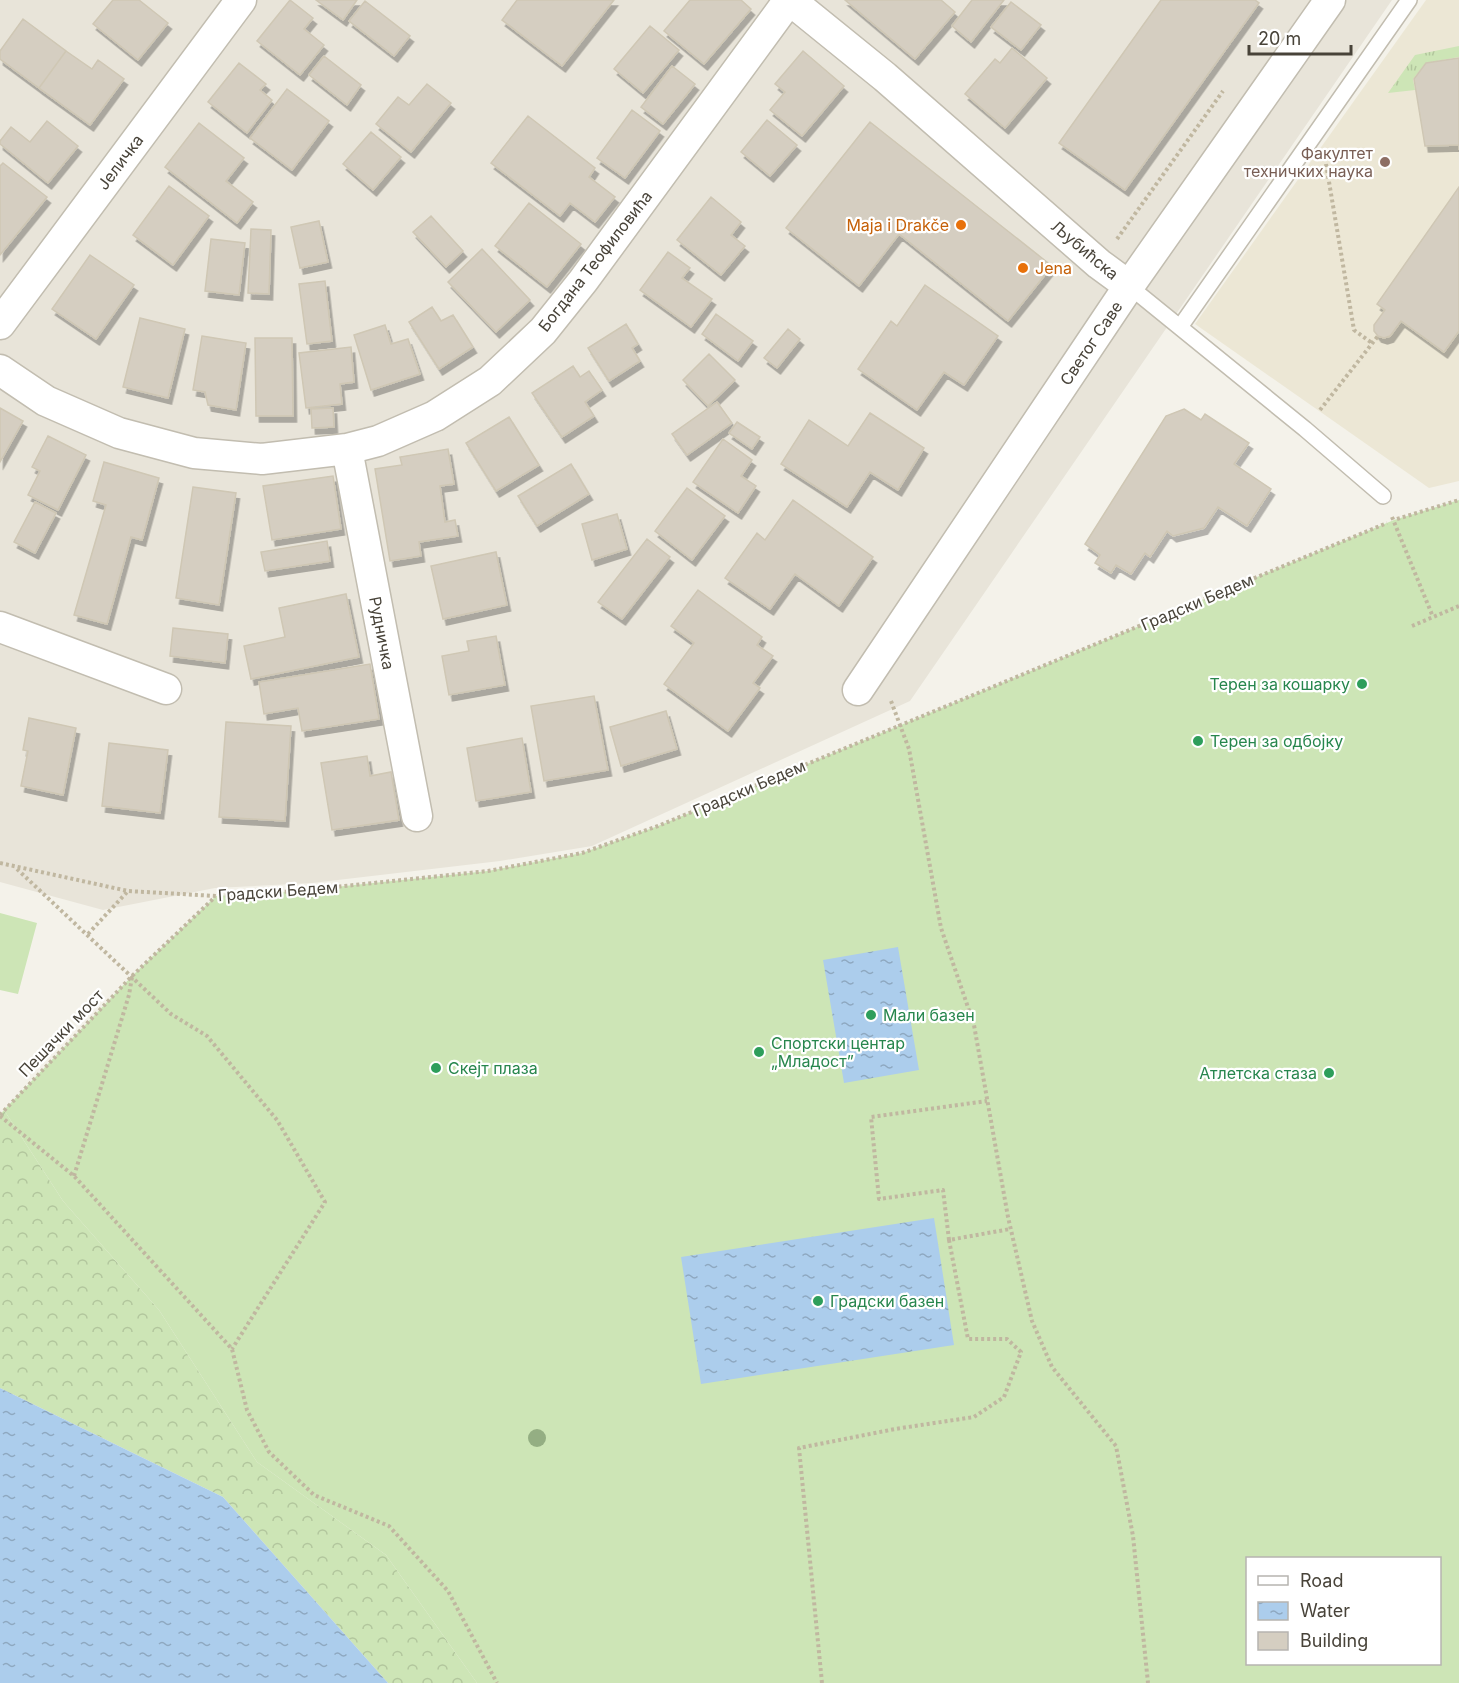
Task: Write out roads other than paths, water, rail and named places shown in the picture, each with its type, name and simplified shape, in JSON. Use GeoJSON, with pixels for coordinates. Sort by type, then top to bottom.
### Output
{"type":"FeatureCollection","features":[{"type":"Feature","properties":{"kind":"street","name":"Јеличка"},"geometry":{"type":"LineString","coordinates":[[0,324],[241,0]]}},
{"type":"Feature","properties":{"kind":"street","name":"Љубићска"},"geometry":{"type":"LineString","coordinates":[[790,0],[885,76],[1099,264],[1129,286]]}},
{"type":"Feature","properties":{"kind":"street","name":"Богдана Теофиловића"},"geometry":{"type":"LineString","coordinates":[[0,370],[46,401],[119,433],[194,453],[262,459],[347,449],[378,441],[435,416],[490,381],[543,331],[583,281],[790,0]]}},
{"type":"Feature","properties":{"kind":"street","name":"Светог Саве"},"geometry":{"type":"LineString","coordinates":[[858,690],[1129,286],[1330,0]]}},
{"type":"Feature","properties":{"kind":"street","name":"Рудничка"},"geometry":{"type":"LineString","coordinates":[[347,449],[417,816]]}},
{"type":"Feature","properties":{"kind":"street"},"geometry":{"type":"LineString","coordinates":[[0,627],[166,689]]}},
{"type":"Feature","properties":{"kind":"lane"},"geometry":{"type":"LineString","coordinates":[[1180,327],[1409,0]]}},
{"type":"Feature","properties":{"kind":"lane","name":"Љубићска"},"geometry":{"type":"LineString","coordinates":[[1129,286],[1305,429],[1383,496]]}},
{"type":"Feature","properties":{"kind":"water","name":"Мали базен"},"geometry":{"type":"Polygon","coordinates":[[[898,947],[919,1070],[844,1083],[823,960],[898,947]]]}},
{"type":"Feature","properties":{"kind":"water","name":"Градски базен"},"geometry":{"type":"Polygon","coordinates":[[[934,1218],[954,1345],[701,1384],[681,1257],[934,1218]]]}},
{"type":"Feature","properties":{"kind":"water"},"geometry":{"type":"Polygon","coordinates":[[[0,1388],[223,1497],[388,1683],[0,1683],[0,1388]]]}},
{"type":"Feature","properties":{"kind":"place","name":"Факултет техничких наука"},"geometry":{"type":"Point","coordinates":[1385,162]}},
{"type":"Feature","properties":{"kind":"place","name":"Maja i Drakče"},"geometry":{"type":"Point","coordinates":[961,225]}},
{"type":"Feature","properties":{"kind":"place","name":"Jena"},"geometry":{"type":"Point","coordinates":[1023,268]}},
{"type":"Feature","properties":{"kind":"place","name":"Терен за кошарку"},"geometry":{"type":"Point","coordinates":[1362,684]}},
{"type":"Feature","properties":{"kind":"place","name":"Терен за одбојку"},"geometry":{"type":"Point","coordinates":[1198,741]}},
{"type":"Feature","properties":{"kind":"place","name":"Мали базен"},"geometry":{"type":"Point","coordinates":[871,1015]}},
{"type":"Feature","properties":{"kind":"place","name":"Спортски центар „Младост”"},"geometry":{"type":"Point","coordinates":[759,1052]}},
{"type":"Feature","properties":{"kind":"place","name":"Скејт плаза"},"geometry":{"type":"Point","coordinates":[436,1068]}},
{"type":"Feature","properties":{"kind":"place","name":"Атлетска стаза"},"geometry":{"type":"Point","coordinates":[1329,1073]}},
{"type":"Feature","properties":{"kind":"place","name":"Градски базен"},"geometry":{"type":"Point","coordinates":[818,1301]}}]}
